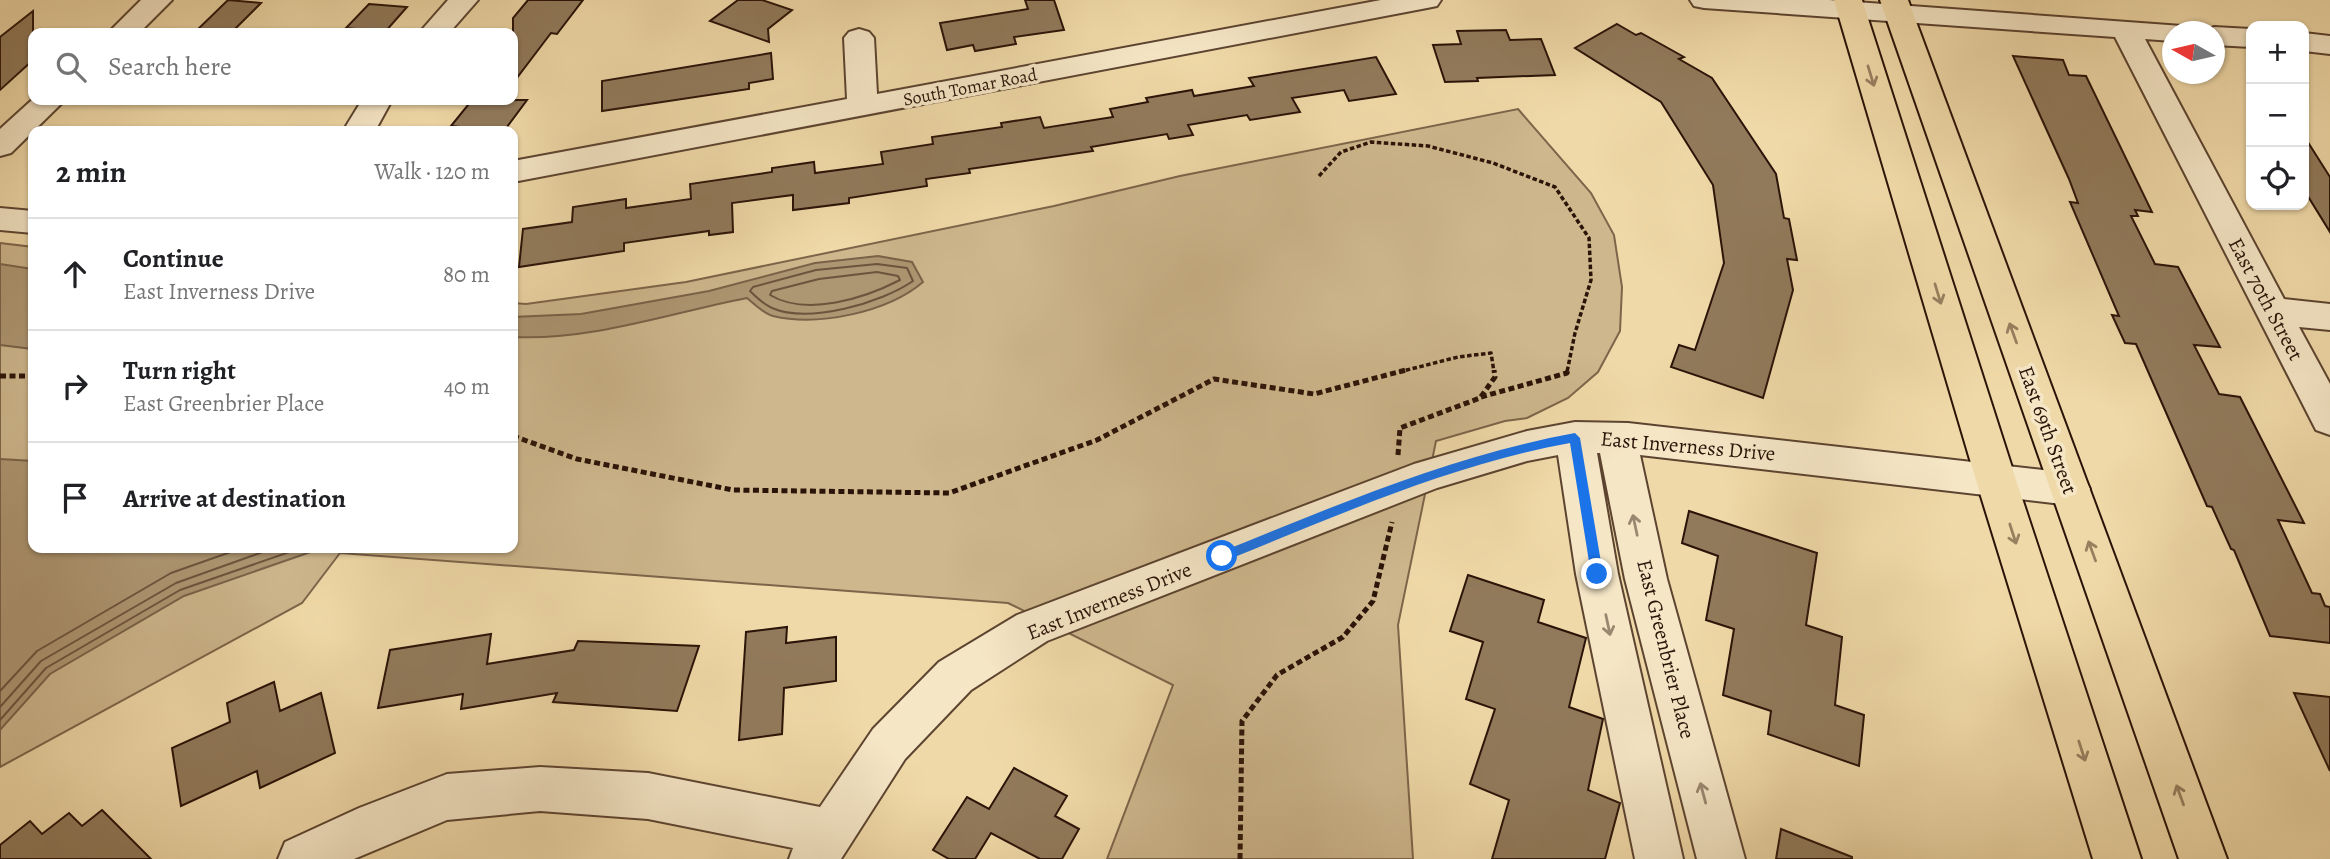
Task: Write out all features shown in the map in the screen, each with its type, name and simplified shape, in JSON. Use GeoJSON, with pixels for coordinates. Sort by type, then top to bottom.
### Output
{"type":"FeatureCollection","features":[{"type":"Feature","properties":{"kind":"main road"},"geometry":{"type":"LineString","coordinates":[[1849,6],[2117,859]]}},
{"type":"Feature","properties":{"kind":"main road","name":"East 69th Street"},"geometry":{"type":"LineString","coordinates":[[1896,7],[2203,859]]}},
{"type":"Feature","properties":{"kind":"street"},"geometry":{"type":"LineString","coordinates":[[127,28],[158,0]]}},
{"type":"Feature","properties":{"kind":"street"},"geometry":{"type":"LineString","coordinates":[[438,28],[464,0]]}},
{"type":"Feature","properties":{"kind":"street"},"geometry":{"type":"LineString","coordinates":[[1267,0],[1286,25]]}},
{"type":"Feature","properties":{"kind":"street","name":"South Tomar Road"},"geometry":{"type":"LineString","coordinates":[[518,171],[1427,0]]}},
{"type":"Feature","properties":{"kind":"street"},"geometry":{"type":"LineString","coordinates":[[1704,0],[1896,7],[2162,31]]}},
{"type":"Feature","properties":{"kind":"street","name":"East 70th Street"},"geometry":{"type":"LineString","coordinates":[[2125,29],[2330,420]]}},
{"type":"Feature","properties":{"kind":"street"},"geometry":{"type":"LineString","coordinates":[[2225,37],[2246,38]]}},
{"type":"Feature","properties":{"kind":"street"},"geometry":{"type":"LineString","coordinates":[[859,38],[863,107]]}},
{"type":"Feature","properties":{"kind":"street"},"geometry":{"type":"LineString","coordinates":[[2309,43],[2330,44]]}},
{"type":"Feature","properties":{"kind":"street"},"geometry":{"type":"LineString","coordinates":[[0,146],[45,105]]}},
{"type":"Feature","properties":{"kind":"street"},"geometry":{"type":"LineString","coordinates":[[360,126],[374,105]]}},
{"type":"Feature","properties":{"kind":"street"},"geometry":{"type":"LineString","coordinates":[[0,219],[28,222]]}},
{"type":"Feature","properties":{"kind":"street"},"geometry":{"type":"LineString","coordinates":[[2272,312],[2330,317]]}},
{"type":"Feature","properties":{"kind":"street"},"geometry":{"type":"LineString","coordinates":[[1575,438],[1597,574],[1659,859]]}},
{"type":"Feature","properties":{"kind":"street","name":"East Inverness Drive"},"geometry":{"type":"LineString","coordinates":[[821,846],[889,744],[955,676],[1032,628],[1427,475],[1527,446],[1575,438],[1617,438],[2070,489]]}},
{"type":"Feature","properties":{"kind":"street","name":"East Greenbrier Place"},"geometry":{"type":"LineString","coordinates":[[1617,438],[1646,579],[1721,859]]}},
{"type":"Feature","properties":{"kind":"street"},"geometry":{"type":"LineString","coordinates":[[302,859],[376,824],[447,797],[540,789],[648,796],[821,846]]}},
{"type":"Feature","properties":{"kind":"path"},"geometry":{"type":"LineString","coordinates":[[1240,859],[1242,721],[1278,675],[1343,637],[1373,601],[1392,522],[1400,428],[1480,398],[1567,373],[1575,333],[1591,279],[1589,238],[1555,187],[1493,163],[1428,146],[1371,142],[1341,152],[1320,176]]}},
{"type":"Feature","properties":{"kind":"path"},"geometry":{"type":"LineString","coordinates":[[518,438],[577,459],[733,490],[949,494],[1097,440],[1214,379],[1314,394],[1458,357],[1491,353],[1495,377],[1480,398]]}},
{"type":"Feature","properties":{"kind":"path"},"geometry":{"type":"LineString","coordinates":[[0,376],[28,376]]}},
{"type":"Feature","properties":{"kind":"shaded area"},"geometry":{"type":"Polygon","coordinates":[[[1518,109],[1591,193],[1614,235],[1622,287],[1620,331],[1598,372],[1568,398],[1527,418],[1505,421],[1436,441],[1398,625],[1413,859],[1107,859],[1173,685],[1008,603],[340,553],[518,553],[518,303],[686,282],[1054,206],[1180,176],[1518,109]]]}},
{"type":"Feature","properties":{"kind":"shaded area"},"geometry":{"type":"Polygon","coordinates":[[[0,243],[28,246],[28,553],[340,553],[302,603],[0,767],[0,243]]]}},
{"type":"Feature","properties":{"kind":"water"},"geometry":{"type":"Polygon","coordinates":[[[878,256],[912,262],[923,282],[891,302],[831,318],[810,320],[773,316],[747,298],[630,325],[572,335],[518,337],[518,317],[581,314],[709,291],[815,263],[878,256]]]}},
{"type":"Feature","properties":{"kind":"water"},"geometry":{"type":"Polygon","coordinates":[[[0,264],[28,268],[28,348],[0,345],[0,264]]]}},
{"type":"Feature","properties":{"kind":"water"},"geometry":{"type":"Polygon","coordinates":[[[0,459],[28,461],[28,553],[308,553],[184,596],[50,674],[0,730],[0,459]]]}},
{"type":"Feature","properties":{"kind":"building"},"geometry":{"type":"Polygon","coordinates":[[[228,0],[261,3],[236,28],[199,28],[228,0]]]}},
{"type":"Feature","properties":{"kind":"building"},"geometry":{"type":"Polygon","coordinates":[[[528,0],[583,0],[557,34],[551,33],[518,76],[518,28],[513,28],[513,18],[528,0]]]}},
{"type":"Feature","properties":{"kind":"building"},"geometry":{"type":"Polygon","coordinates":[[[738,0],[762,0],[792,10],[768,29],[769,42],[710,21],[738,0]]]}},
{"type":"Feature","properties":{"kind":"building"},"geometry":{"type":"Polygon","coordinates":[[[1025,0],[1054,0],[1064,30],[1014,37],[1016,44],[975,51],[973,45],[947,50],[940,23],[1028,9],[1025,0]]]}},
{"type":"Feature","properties":{"kind":"building"},"geometry":{"type":"Polygon","coordinates":[[[369,4],[407,7],[389,28],[346,28],[369,4]]]}},
{"type":"Feature","properties":{"kind":"building"},"geometry":{"type":"Polygon","coordinates":[[[33,11],[33,28],[28,28],[28,65],[0,90],[0,37],[33,11]]]}},
{"type":"Feature","properties":{"kind":"building"},"geometry":{"type":"Polygon","coordinates":[[[1617,24],[1636,35],[1641,33],[1684,57],[1679,59],[1712,78],[1776,174],[1784,218],[1789,219],[1797,260],[1787,259],[1793,290],[1763,398],[1671,367],[1679,345],[1695,350],[1724,263],[1713,185],[1661,102],[1575,48],[1617,24]]]}},
{"type":"Feature","properties":{"kind":"building"},"geometry":{"type":"Polygon","coordinates":[[[1506,30],[1510,40],[1541,39],[1555,75],[1445,82],[1433,45],[1461,44],[1457,31],[1506,30]]]}},
{"type":"Feature","properties":{"kind":"building"},"geometry":{"type":"Polygon","coordinates":[[[771,53],[773,79],[749,83],[749,89],[602,111],[602,81],[771,53]]]}},
{"type":"Feature","properties":{"kind":"building"},"geometry":{"type":"Polygon","coordinates":[[[2013,56],[2063,60],[2069,75],[2086,76],[2152,212],[2135,210],[2138,216],[2131,216],[2155,264],[2178,267],[2220,347],[2194,345],[2219,394],[2240,397],[2304,523],[2278,520],[2312,593],[2320,594],[2325,606],[2330,607],[2330,643],[2270,636],[2234,550],[2231,549],[2212,507],[2207,506],[2136,344],[2125,343],[2112,315],[2119,316],[2070,202],[2078,203],[2069,179],[2013,56]]]}},
{"type":"Feature","properties":{"kind":"building"},"geometry":{"type":"Polygon","coordinates":[[[1376,57],[1396,94],[1349,101],[1344,90],[1292,98],[1300,112],[1250,120],[1247,115],[1188,125],[1193,135],[1169,139],[1167,134],[1091,147],[1093,151],[969,169],[970,173],[926,179],[927,186],[849,198],[849,203],[793,210],[793,195],[732,203],[733,232],[709,235],[709,231],[624,243],[624,251],[519,267],[523,229],[572,222],[573,207],[626,199],[626,208],[691,199],[690,184],[772,172],[772,168],[814,162],[815,173],[883,164],[881,152],[933,144],[932,137],[1002,127],[1001,123],[1040,117],[1044,128],[1113,117],[1110,109],[1148,102],[1146,98],[1192,90],[1194,96],[1254,86],[1249,78],[1376,57]]]}},
{"type":"Feature","properties":{"kind":"building"},"geometry":{"type":"Polygon","coordinates":[[[518,100],[527,100],[508,126],[451,126],[468,105],[518,105],[518,100]]]}},
{"type":"Feature","properties":{"kind":"building"},"geometry":{"type":"Polygon","coordinates":[[[2309,144],[2330,177],[2330,232],[2309,198],[2309,144]]]}},
{"type":"Feature","properties":{"kind":"building"},"geometry":{"type":"Polygon","coordinates":[[[1689,511],[1817,553],[1806,625],[1842,637],[1835,705],[1864,715],[1859,766],[1768,734],[1771,711],[1723,695],[1734,629],[1706,620],[1718,556],[1682,543],[1689,511]]]}},
{"type":"Feature","properties":{"kind":"building"},"geometry":{"type":"Polygon","coordinates":[[[1468,575],[1544,600],[1538,622],[1586,638],[1569,707],[1603,719],[1588,790],[1620,803],[1605,859],[1492,859],[1509,800],[1470,784],[1495,709],[1466,699],[1483,642],[1450,631],[1468,575]]]}},
{"type":"Feature","properties":{"kind":"building"},"geometry":{"type":"Polygon","coordinates":[[[787,627],[786,643],[836,637],[836,681],[784,688],[782,734],[739,740],[746,632],[787,627]]]}},
{"type":"Feature","properties":{"kind":"building"},"geometry":{"type":"Polygon","coordinates":[[[491,634],[487,664],[574,650],[578,641],[699,646],[677,711],[553,702],[557,693],[461,709],[463,694],[378,708],[390,650],[491,634]]]}},
{"type":"Feature","properties":{"kind":"building"},"geometry":{"type":"Polygon","coordinates":[[[274,682],[280,711],[321,693],[335,753],[260,788],[257,771],[181,806],[172,748],[230,722],[227,703],[274,682]]]}},
{"type":"Feature","properties":{"kind":"building"},"geometry":{"type":"Polygon","coordinates":[[[2294,693],[2330,697],[2330,771],[2294,693]]]}},
{"type":"Feature","properties":{"kind":"building"},"geometry":{"type":"Polygon","coordinates":[[[1014,768],[1067,796],[1055,816],[1079,829],[1062,859],[1040,859],[991,833],[975,859],[949,859],[933,850],[967,797],[989,809],[1014,768]]]}},
{"type":"Feature","properties":{"kind":"building"},"geometry":{"type":"Polygon","coordinates":[[[102,810],[151,859],[0,859],[0,845],[30,821],[42,834],[69,813],[82,826],[102,810]]]}},
{"type":"Feature","properties":{"kind":"building"},"geometry":{"type":"Polygon","coordinates":[[[1781,829],[1852,857],[1852,859],[1776,859],[1781,829]]]}},
{"type":"Feature","properties":{"kind":"route"},"geometry":{"type":"LineString","coordinates":[[1222,556],[1427,475],[1527,446],[1575,438],[1597,574]]}}]}
